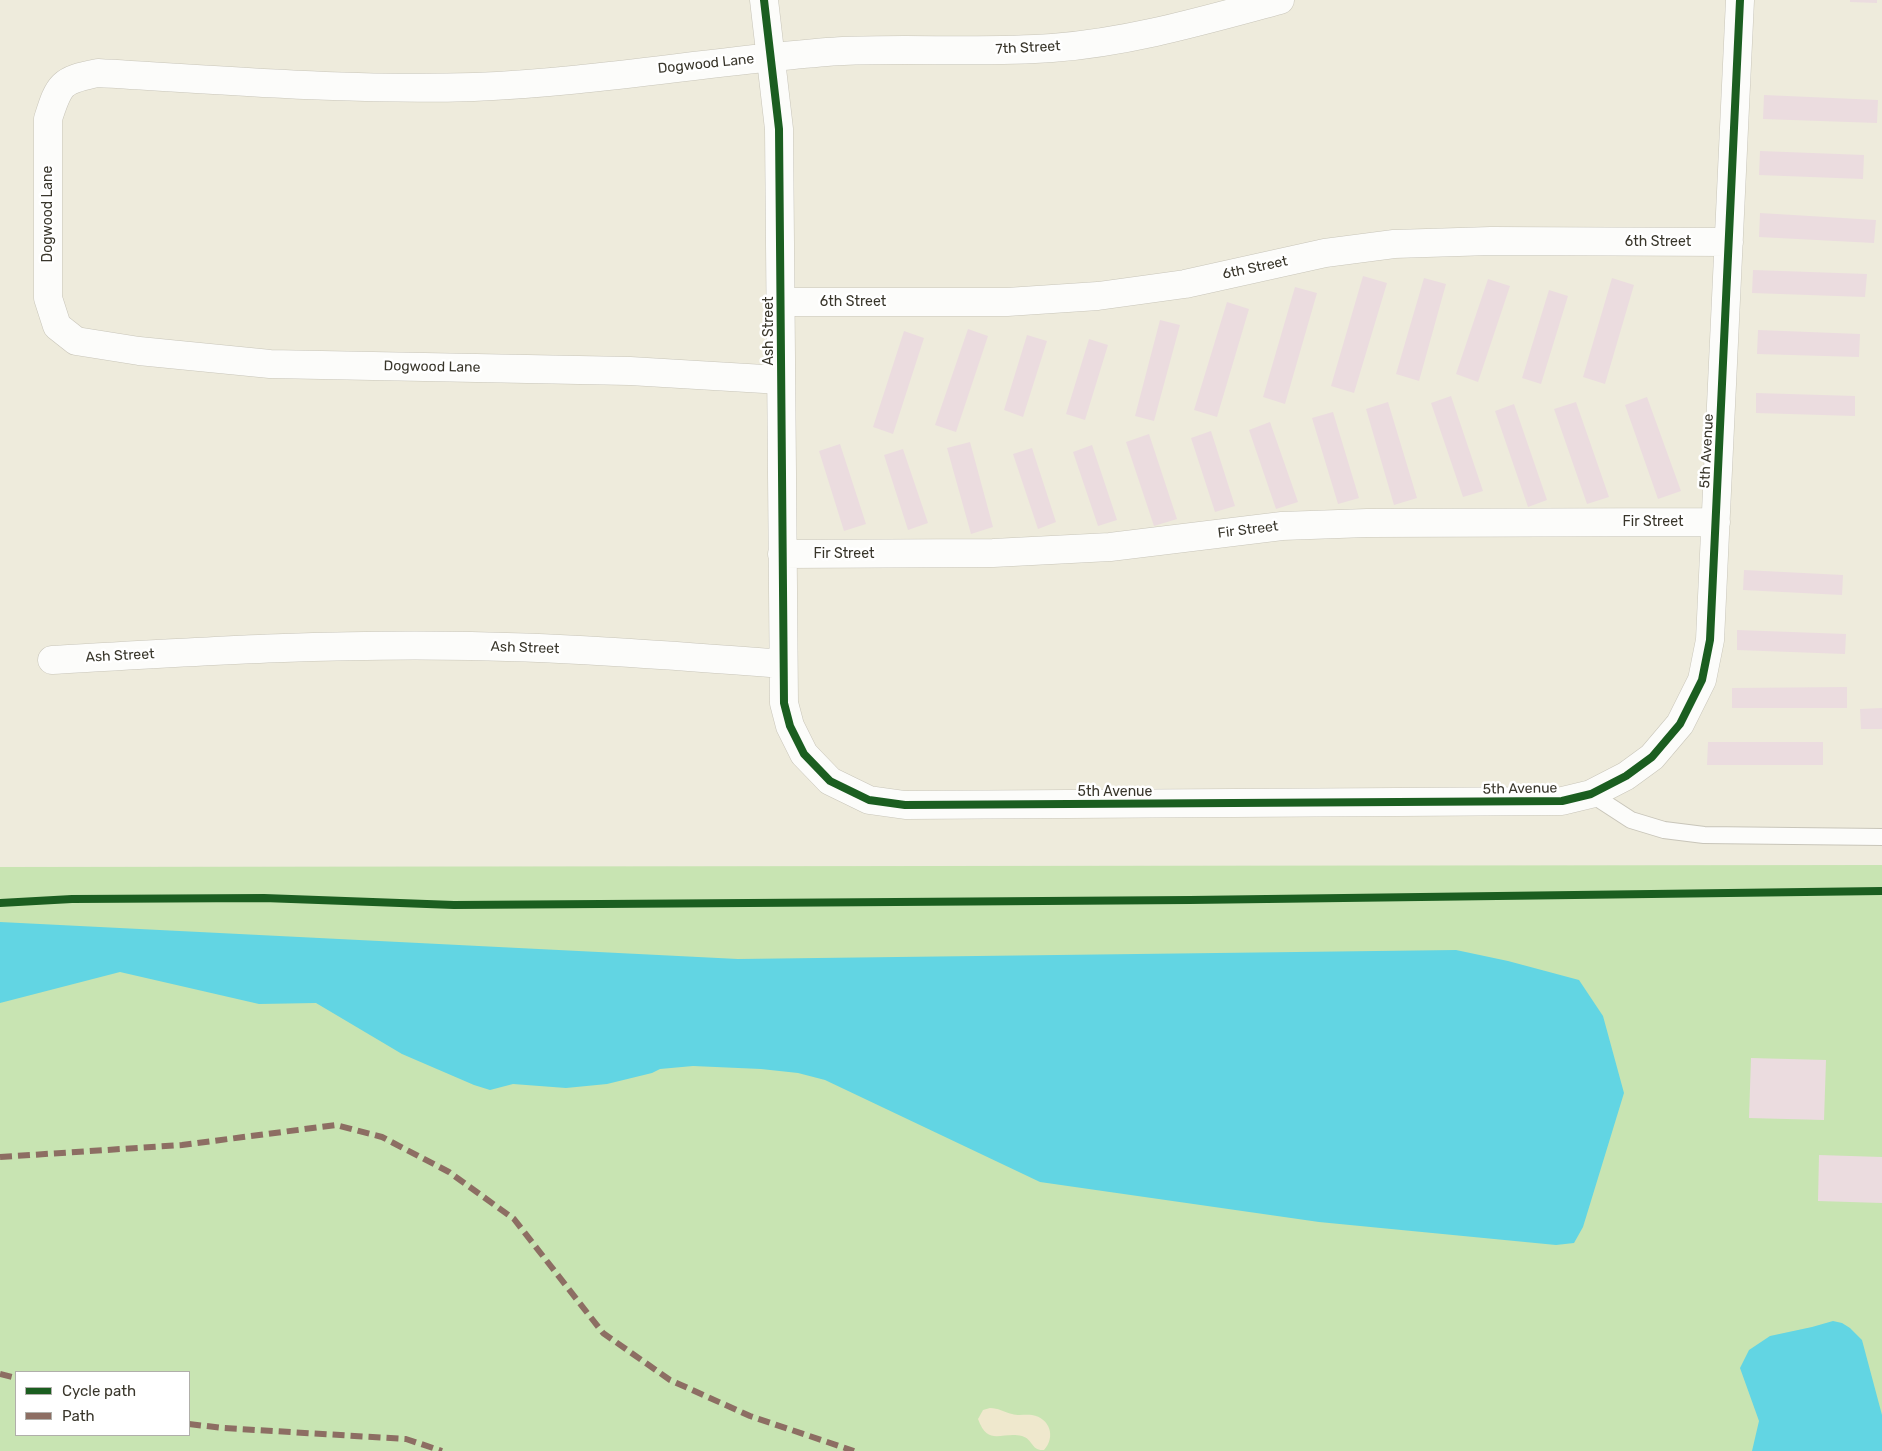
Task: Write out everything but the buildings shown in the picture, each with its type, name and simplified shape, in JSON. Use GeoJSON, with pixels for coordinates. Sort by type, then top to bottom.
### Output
{"type":"FeatureCollection","features":[{"type":"Feature","properties":{"kind":"street","name":"Ash Street"},"geometry":{"type":"LineString","coordinates":[[52,660],[287,647],[469,646],[609,651],[783,664],[778,129],[764,0]]}},
{"type":"Feature","properties":{"kind":"street","name":"7th Street"},"geometry":{"type":"LineString","coordinates":[[770,58],[843,51],[958,51],[1053,48],[1129,38],[1170,30],[1280,0]]}},
{"type":"Feature","properties":{"kind":"street","name":"5th Avenue"},"geometry":{"type":"LineString","coordinates":[[783,664],[784,703],[790,726],[804,754],[830,781],[869,800],[905,805],[1562,801],[1591,794],[1626,776],[1652,757],[1680,724],[1702,680],[1710,640],[1740,0]]}},
{"type":"Feature","properties":{"kind":"street","name":"Dogwood Lane"},"geometry":{"type":"LineString","coordinates":[[770,58],[718,62],[564,81],[475,87],[325,86],[98,73],[73,78],[57,92],[48,119],[48,298],[57,326],[76,341],[139,351],[270,364],[630,372],[781,380]]}},
{"type":"Feature","properties":{"kind":"street","name":"6th Street"},"geometry":{"type":"LineString","coordinates":[[781,302],[1007,302],[1098,296],[1185,284],[1325,253],[1394,244],[1491,241],[1729,242]]}},
{"type":"Feature","properties":{"kind":"street","name":"Fir Street"},"geometry":{"type":"LineString","coordinates":[[782,554],[993,553],[1110,547],[1282,526],[1367,523],[1716,522]]}},
{"type":"Feature","properties":{"kind":"lane"},"geometry":{"type":"LineString","coordinates":[[1591,794],[1631,820],[1664,830],[1704,835],[1882,837]]}},
{"type":"Feature","properties":{"kind":"green space"},"geometry":{"type":"Polygon","coordinates":[[[1882,865],[1882,1451],[0,1451],[0,867],[1882,865]]]}},
{"type":"Feature","properties":{"kind":"sand"},"geometry":{"type":"Polygon","coordinates":[[[990,1408],[1015,1415],[1032,1415],[1043,1420],[1047,1424],[1050,1434],[1048,1445],[1044,1450],[1040,1450],[1022,1436],[996,1436],[986,1433],[978,1419],[983,1410],[990,1408]]]}},
{"type":"Feature","properties":{"kind":"water"},"geometry":{"type":"Polygon","coordinates":[[[0,922],[738,959],[1456,950],[1508,961],[1579,980],[1603,1016],[1624,1093],[1583,1227],[1574,1243],[1556,1245],[1319,1222],[1040,1182],[825,1080],[798,1073],[761,1069],[693,1066],[660,1069],[652,1073],[607,1084],[566,1088],[513,1084],[490,1090],[402,1054],[316,1003],[259,1004],[120,972],[0,1003],[0,922]]]}},
{"type":"Feature","properties":{"kind":"water"},"geometry":{"type":"Polygon","coordinates":[[[1833,1321],[1842,1323],[1850,1328],[1862,1340],[1882,1415],[1882,1451],[1752,1451],[1759,1421],[1740,1368],[1749,1350],[1770,1336],[1833,1321]]]}},
{"type":"Feature","properties":{"kind":"marked path"},"geometry":{"type":"LineString","coordinates":[[0,1157],[182,1145],[336,1125],[382,1137],[449,1172],[514,1219],[603,1333],[670,1380],[750,1416],[854,1451]]}},
{"type":"Feature","properties":{"kind":"marked path"},"geometry":{"type":"LineString","coordinates":[[0,1374],[15,1378]]}},
{"type":"Feature","properties":{"kind":"marked path"},"geometry":{"type":"LineString","coordinates":[[190,1424],[223,1428],[406,1439],[442,1451]]}},
{"type":"Feature","properties":{"kind":"cycle path"},"geometry":{"type":"LineString","coordinates":[[764,0],[779,129],[784,703],[790,726],[804,754],[830,781],[869,800],[905,805],[1562,801],[1591,794],[1626,776],[1652,757],[1680,724],[1702,680],[1710,640],[1740,0]]}},
{"type":"Feature","properties":{"kind":"cycle path"},"geometry":{"type":"LineString","coordinates":[[0,903],[72,899],[264,898],[454,905],[1190,900],[1882,891]]}}]}
